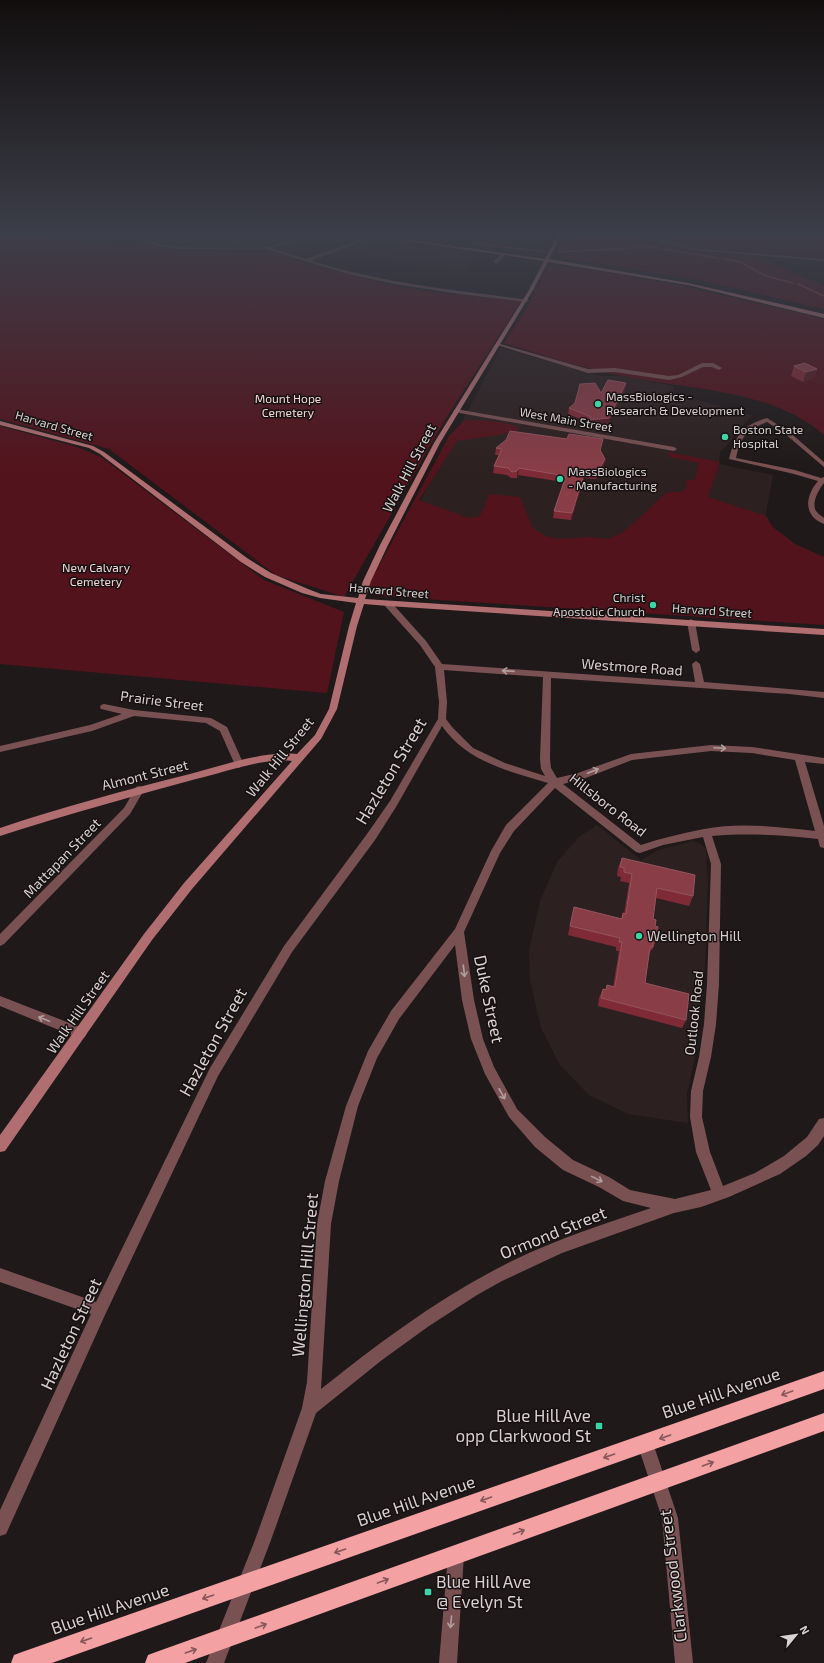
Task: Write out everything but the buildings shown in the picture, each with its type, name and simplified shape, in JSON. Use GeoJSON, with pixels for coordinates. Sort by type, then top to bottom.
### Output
{"type":"FeatureCollection","features":[{"type":"Feature","properties":{"kind":"highway","name":"Blue Hill Avenue"},"geometry":{"type":"LineString","coordinates":[[22,1663],[824,1380]]}},
{"type":"Feature","properties":{"kind":"highway"},"geometry":{"type":"LineString","coordinates":[[156,1663],[824,1422]]}},
{"type":"Feature","properties":{"kind":"main road","name":"Walk Hill Street"},"geometry":{"type":"LineString","coordinates":[[0,1146],[148,937],[188,886],[318,737],[333,709],[353,626],[367,581],[428,460],[456,411],[518,314]]}},
{"type":"Feature","properties":{"kind":"main road"},"geometry":{"type":"LineString","coordinates":[[814,314],[824,316]]}},
{"type":"Feature","properties":{"kind":"main road","name":"Harvard Street"},"geometry":{"type":"LineString","coordinates":[[0,423],[91,447],[102,453],[219,542],[268,575],[320,596],[388,604],[691,622],[824,632]]}},
{"type":"Feature","properties":{"kind":"main road","name":"Almont Street"},"geometry":{"type":"LineString","coordinates":[[0,832],[34,820],[139,790],[239,765],[284,756],[299,758]]}},
{"type":"Feature","properties":{"kind":"street"},"geometry":{"type":"LineString","coordinates":[[499,344],[588,371],[616,370],[674,377],[680,376],[702,365],[713,365],[720,368]]}},
{"type":"Feature","properties":{"kind":"street","name":"West Main Street"},"geometry":{"type":"LineString","coordinates":[[456,411],[674,449]]}},
{"type":"Feature","properties":{"kind":"street"},"geometry":{"type":"LineString","coordinates":[[824,464],[786,432],[768,420],[749,427],[740,435],[735,444],[732,459],[795,472],[824,480],[815,489],[811,504],[812,511],[824,522]]}},
{"type":"Feature","properties":{"kind":"street","name":"Hazleton Street"},"geometry":{"type":"LineString","coordinates":[[0,1528],[100,1310],[214,1072],[288,949],[371,837],[393,804],[442,719],[444,702],[438,667],[423,643],[388,604]]}},
{"type":"Feature","properties":{"kind":"street"},"geometry":{"type":"LineString","coordinates":[[691,622],[696,650]]}},
{"type":"Feature","properties":{"kind":"street"},"geometry":{"type":"LineString","coordinates":[[696,664],[700,686]]}},
{"type":"Feature","properties":{"kind":"street","name":"Westmore Road"},"geometry":{"type":"LineString","coordinates":[[438,667],[789,691],[824,695]]}},
{"type":"Feature","properties":{"kind":"street"},"geometry":{"type":"LineString","coordinates":[[547,674],[545,759],[546,769],[555,782],[580,776],[631,757],[711,748],[752,750],[824,761]]}},
{"type":"Feature","properties":{"kind":"street","name":"Prairie Street"},"geometry":{"type":"LineString","coordinates":[[104,707],[134,713],[208,720],[224,729],[239,765]]}},
{"type":"Feature","properties":{"kind":"street"},"geometry":{"type":"LineString","coordinates":[[0,749],[92,728],[134,713]]}},
{"type":"Feature","properties":{"kind":"street","name":"Hillsboro Road"},"geometry":{"type":"LineString","coordinates":[[442,719],[448,729],[485,759],[502,766],[555,782],[640,849],[678,837],[706,832],[756,829],[782,830],[823,840]]}},
{"type":"Feature","properties":{"kind":"street"},"geometry":{"type":"LineString","coordinates":[[799,756],[823,840]]}},
{"type":"Feature","properties":{"kind":"street","name":"Wellington Hill Street"},"geometry":{"type":"LineString","coordinates":[[215,1663],[263,1540],[310,1408],[315,1382],[324,1224],[332,1181],[352,1106],[372,1055],[395,1016],[416,986],[459,932],[496,851],[510,828],[555,782]]}},
{"type":"Feature","properties":{"kind":"street","name":"Mattapan Street"},"geometry":{"type":"LineString","coordinates":[[0,941],[126,811],[139,790]]}},
{"type":"Feature","properties":{"kind":"street","name":"Outlook Road"},"geometry":{"type":"LineString","coordinates":[[706,832],[716,864],[714,976],[710,1024],[705,1057],[697,1092],[696,1117],[703,1152],[719,1193]]}},
{"type":"Feature","properties":{"kind":"street","name":"Duke Street"},"geometry":{"type":"LineString","coordinates":[[459,932],[468,1000],[477,1039],[489,1070],[513,1113],[540,1142],[568,1165],[604,1182],[628,1196],[676,1206]]}},
{"type":"Feature","properties":{"kind":"street"},"geometry":{"type":"LineString","coordinates":[[0,1002],[81,1033]]}},
{"type":"Feature","properties":{"kind":"street","name":"Ormond Street"},"geometry":{"type":"LineString","coordinates":[[310,1408],[395,1340],[466,1293],[496,1276],[529,1260],[676,1206],[701,1200],[763,1175],[790,1160],[812,1142],[824,1124]]}},
{"type":"Feature","properties":{"kind":"street"},"geometry":{"type":"LineString","coordinates":[[0,1275],[100,1310]]}},
{"type":"Feature","properties":{"kind":"street","name":"Clarkwood Street"},"geometry":{"type":"LineString","coordinates":[[645,1443],[670,1518],[684,1663]]}},
{"type":"Feature","properties":{"kind":"street"},"geometry":{"type":"LineString","coordinates":[[448,1663],[456,1555]]}},
{"type":"Feature","properties":{"kind":"shaded area"},"geometry":{"type":"Polygon","coordinates":[[[501,348],[599,376],[622,376],[674,386],[673,393],[752,415],[720,453],[719,464],[773,475],[754,576],[414,512],[501,348]]]}},
{"type":"Feature","properties":{"kind":"shaded area"},"geometry":{"type":"Polygon","coordinates":[[[597,825],[641,860],[658,850],[693,841],[701,844],[706,849],[708,883],[705,966],[697,1048],[687,1094],[688,1123],[628,1114],[589,1095],[560,1065],[541,1028],[530,980],[529,950],[540,901],[557,862],[579,837],[597,825]]]}},
{"type":"Feature","properties":{"kind":"green space","name":"Mount Hope Cemetery"},"geometry":{"type":"Polygon","coordinates":[[[0,314],[513,314],[446,418],[344,597],[276,575],[109,449],[0,419],[0,314]]]}},
{"type":"Feature","properties":{"kind":"green space"},"geometry":{"type":"Polygon","coordinates":[[[523,314],[801,314],[824,319],[824,435],[803,420],[781,409],[757,400],[707,389],[616,375],[504,343],[523,314]]]}},
{"type":"Feature","properties":{"kind":"green space"},"geometry":{"type":"Polygon","coordinates":[[[465,420],[506,423],[519,427],[519,430],[499,435],[457,441],[419,500],[469,518],[480,516],[489,494],[520,497],[532,527],[545,536],[559,539],[589,537],[609,539],[626,530],[666,493],[682,492],[687,487],[685,481],[695,479],[699,463],[670,457],[668,452],[720,462],[708,497],[766,516],[773,527],[795,544],[824,557],[824,625],[378,596],[367,588],[449,436],[465,420]]]}},
{"type":"Feature","properties":{"kind":"green space","name":"New Calvary Cemetery"},"geometry":{"type":"Polygon","coordinates":[[[0,426],[77,447],[101,457],[264,580],[344,612],[327,693],[0,664],[0,426]]]}},
{"type":"Feature","properties":{"kind":"place","name":"MassBiologics - Research & Development"},"geometry":{"type":"Point","coordinates":[598,404]}},
{"type":"Feature","properties":{"kind":"place","name":"Boston State Hospital"},"geometry":{"type":"Point","coordinates":[725,437]}},
{"type":"Feature","properties":{"kind":"place","name":"MassBiologics - Manufacturing"},"geometry":{"type":"Point","coordinates":[560,479]}},
{"type":"Feature","properties":{"kind":"place","name":"Christ Apostolic Church"},"geometry":{"type":"Point","coordinates":[653,605]}},
{"type":"Feature","properties":{"kind":"place","name":"Wellington Hill"},"geometry":{"type":"Point","coordinates":[639,936]}},
{"type":"Feature","properties":{"kind":"place","name":"Blue Hill Ave opp Clarkwood St"},"geometry":{"type":"Point","coordinates":[599,1426]}},
{"type":"Feature","properties":{"kind":"place","name":"Blue Hill Ave @ Evelyn St"},"geometry":{"type":"Point","coordinates":[428,1592]}}]}
